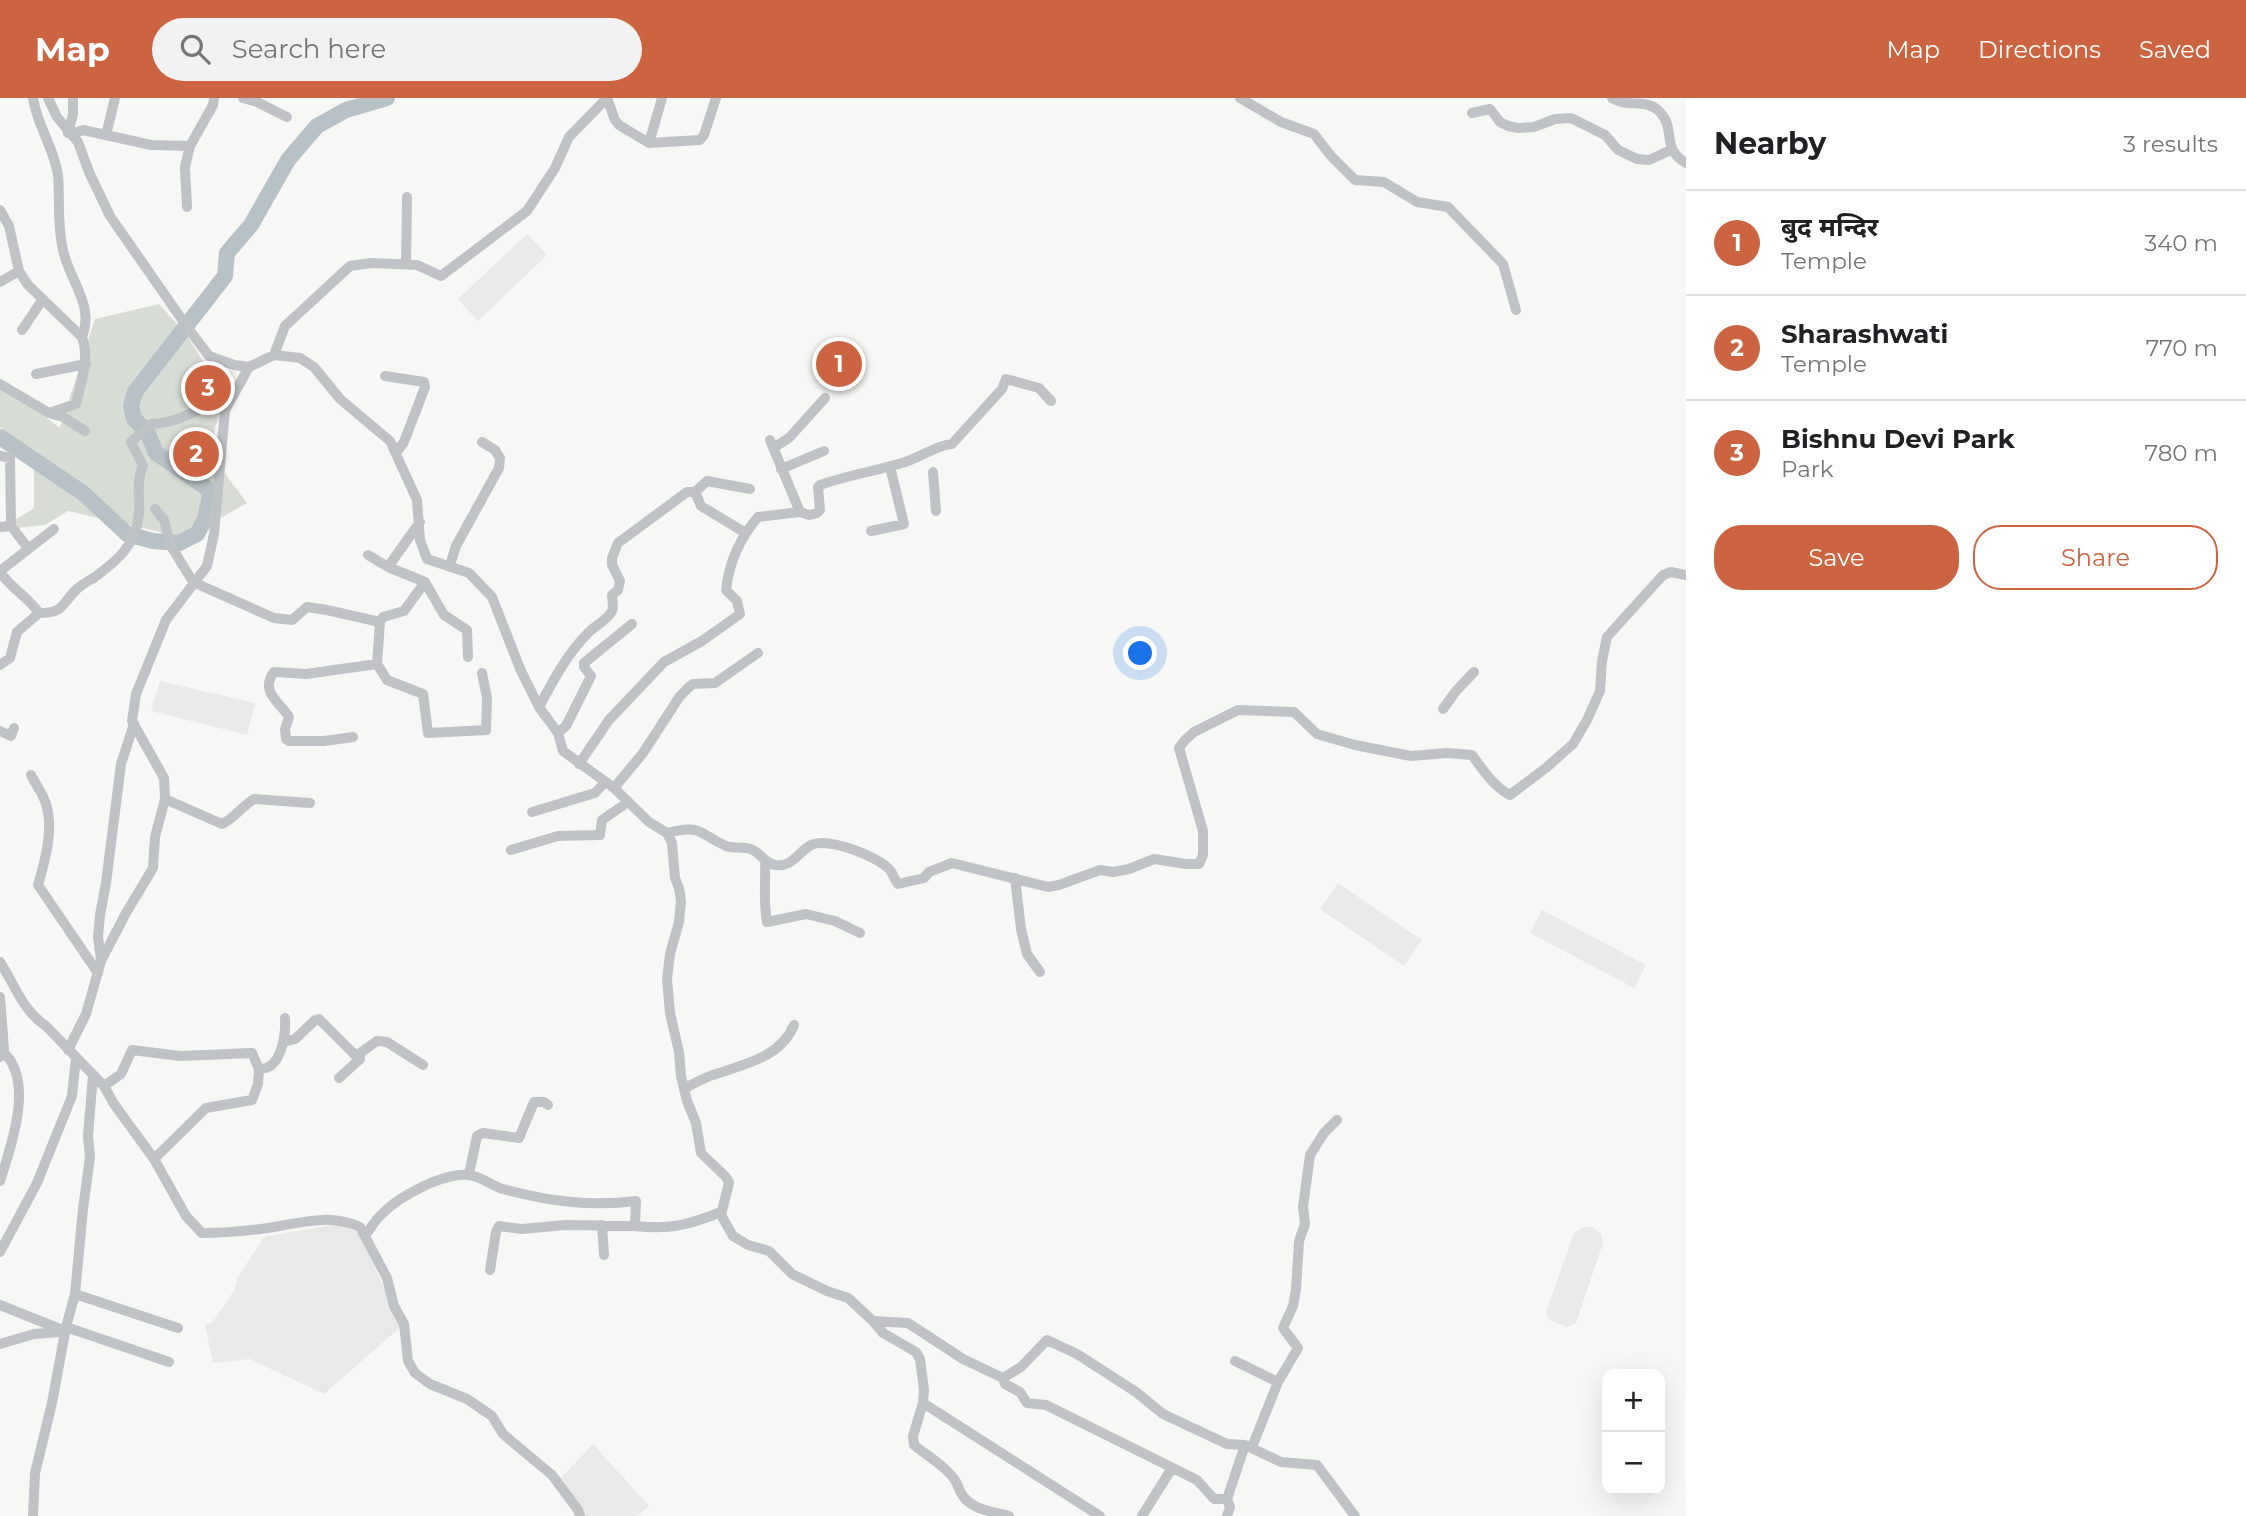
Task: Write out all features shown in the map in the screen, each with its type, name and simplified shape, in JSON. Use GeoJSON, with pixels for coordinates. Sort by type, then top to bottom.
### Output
{"type":"FeatureCollection","features":[{"type":"Feature","properties":{"kind":"street"},"geometry":{"type":"LineString","coordinates":[[33,98],[35,113],[58,175],[57,197],[63,252],[85,308],[87,324],[82,337],[86,364],[76,404],[49,413]]}},
{"type":"Feature","properties":{"kind":"street"},"geometry":{"type":"LineString","coordinates":[[48,98],[57,117],[78,142],[110,216],[190,331],[209,356],[234,366],[250,367]]}},
{"type":"Feature","properties":{"kind":"street"},"geometry":{"type":"LineString","coordinates":[[69,133],[73,98]]}},
{"type":"Feature","properties":{"kind":"street"},"geometry":{"type":"LineString","coordinates":[[106,135],[115,98]]}},
{"type":"Feature","properties":{"kind":"street"},"geometry":{"type":"LineString","coordinates":[[187,207],[185,167],[190,146],[213,105],[214,98]]}},
{"type":"Feature","properties":{"kind":"street"},"geometry":{"type":"LineString","coordinates":[[243,98],[287,117]]}},
{"type":"Feature","properties":{"kind":"street"},"geometry":{"type":"LineString","coordinates":[[274,355],[285,326],[349,267],[372,262],[417,265],[441,276],[527,211],[555,168],[569,137],[607,98],[612,115],[619,125],[649,143],[700,140],[716,98]]}},
{"type":"Feature","properties":{"kind":"street"},"geometry":{"type":"LineString","coordinates":[[649,143],[662,98]]}},
{"type":"Feature","properties":{"kind":"street"},"geometry":{"type":"LineString","coordinates":[[1240,98],[1281,121],[1314,135],[1355,180],[1384,182],[1417,202],[1448,207],[1503,264],[1516,310]]}},
{"type":"Feature","properties":{"kind":"street"},"geometry":{"type":"LineString","coordinates":[[1612,98],[1626,104],[1645,103],[1659,111],[1667,124],[1671,150],[1686,163]]}},
{"type":"Feature","properties":{"kind":"street"},"geometry":{"type":"LineString","coordinates":[[1472,114],[1490,109],[1507,127],[1518,128],[1571,118],[1605,135],[1618,150],[1637,159],[1649,160],[1671,150]]}},
{"type":"Feature","properties":{"kind":"street"},"geometry":{"type":"LineString","coordinates":[[69,133],[83,130],[151,145],[190,146]]}},
{"type":"Feature","properties":{"kind":"street"},"geometry":{"type":"LineString","coordinates":[[406,264],[407,197]]}},
{"type":"Feature","properties":{"kind":"street"},"geometry":{"type":"LineString","coordinates":[[0,210],[9,226],[19,271],[28,285],[82,337]]}},
{"type":"Feature","properties":{"kind":"street"},"geometry":{"type":"LineString","coordinates":[[0,282],[19,271]]}},
{"type":"Feature","properties":{"kind":"street"},"geometry":{"type":"LineString","coordinates":[[22,330],[43,299]]}},
{"type":"Feature","properties":{"kind":"street"},"geometry":{"type":"LineString","coordinates":[[101,961],[98,937],[100,915],[121,764],[134,724],[136,694],[166,620],[206,566],[214,534],[225,410],[250,367],[274,355],[300,358],[314,367],[340,399],[390,441],[417,500],[420,540],[427,559],[469,573],[492,597],[521,671],[539,707],[558,733],[563,751],[610,785],[649,822],[667,833],[672,843],[675,878],[681,901],[679,922],[670,954],[667,988],[670,1013],[701,1153],[729,1183],[720,1215]]}},
{"type":"Feature","properties":{"kind":"street"},"geometry":{"type":"LineString","coordinates":[[36,373],[86,364]]}},
{"type":"Feature","properties":{"kind":"street"},"geometry":{"type":"LineString","coordinates":[[384,376],[424,382],[425,387],[404,442],[396,453]]}},
{"type":"Feature","properties":{"kind":"street"},"geometry":{"type":"LineString","coordinates":[[579,764],[609,719],[664,662],[702,641],[740,614],[737,601],[726,590],[728,570],[744,533],[758,517],[800,512],[808,515],[818,512],[820,485],[890,467],[957,440],[1002,389],[1006,379],[1039,388],[1051,401]]}},
{"type":"Feature","properties":{"kind":"street"},"geometry":{"type":"LineString","coordinates":[[0,384],[85,431]]}},
{"type":"Feature","properties":{"kind":"street"},"geometry":{"type":"LineString","coordinates":[[0,665],[10,658],[18,632],[39,613],[60,610],[77,589],[124,554],[133,538],[138,520],[139,483],[143,466],[131,442],[151,424],[166,424],[186,418],[236,388]]}},
{"type":"Feature","properties":{"kind":"street"},"geometry":{"type":"LineString","coordinates":[[800,512],[772,444],[789,438],[825,398]]}},
{"type":"Feature","properties":{"kind":"street"},"geometry":{"type":"LineString","coordinates":[[450,565],[456,546],[499,468],[500,458],[495,450],[482,442]]}},
{"type":"Feature","properties":{"kind":"street"},"geometry":{"type":"LineString","coordinates":[[781,469],[824,451]]}},
{"type":"Feature","properties":{"kind":"street"},"geometry":{"type":"LineString","coordinates":[[3,454],[10,458],[5,488],[5,526],[28,548]]}},
{"type":"Feature","properties":{"kind":"street"},"geometry":{"type":"LineString","coordinates":[[871,531],[904,524],[890,467]]}},
{"type":"Feature","properties":{"kind":"street"},"geometry":{"type":"LineString","coordinates":[[933,472],[936,510]]}},
{"type":"Feature","properties":{"kind":"street"},"geometry":{"type":"LineString","coordinates":[[539,707],[565,662],[588,632],[613,610],[612,595],[618,590],[620,581],[612,565],[612,558],[618,543],[687,492],[695,492],[707,481],[750,489]]}},
{"type":"Feature","properties":{"kind":"street"},"geometry":{"type":"LineString","coordinates":[[695,492],[701,506],[744,533]]}},
{"type":"Feature","properties":{"kind":"street"},"geometry":{"type":"LineString","coordinates":[[155,509],[164,520],[170,546],[193,582],[274,618],[292,620],[307,607],[380,622]]}},
{"type":"Feature","properties":{"kind":"street"},"geometry":{"type":"LineString","coordinates":[[388,567],[420,522]]}},
{"type":"Feature","properties":{"kind":"street"},"geometry":{"type":"LineString","coordinates":[[39,613],[0,572],[54,529]]}},
{"type":"Feature","properties":{"kind":"street"},"geometry":{"type":"LineString","coordinates":[[368,555],[388,567],[425,582],[443,615],[467,630],[468,657]]}},
{"type":"Feature","properties":{"kind":"street"},"geometry":{"type":"LineString","coordinates":[[667,833],[683,829],[701,830],[728,847],[752,849],[774,864],[788,864],[812,845],[828,843],[872,856],[890,870],[898,884],[924,878],[929,872],[952,863],[1048,887],[1100,870],[1113,872],[1129,869],[1154,859],[1199,864],[1203,855],[1203,831],[1180,748],[1194,732],[1238,710],[1294,712],[1317,734],[1355,745],[1412,756],[1447,753],[1472,755],[1501,791],[1510,795],[1547,768],[1573,744],[1600,691],[1607,637],[1662,575],[1671,572],[1686,575]]}},
{"type":"Feature","properties":{"kind":"street"},"geometry":{"type":"LineString","coordinates":[[425,582],[404,611],[383,617],[380,622],[377,664],[387,680],[423,694],[428,733],[486,730],[487,698],[482,673]]}},
{"type":"Feature","properties":{"kind":"street"},"geometry":{"type":"LineString","coordinates":[[558,733],[566,726],[591,676],[584,663],[632,624]]}},
{"type":"Feature","properties":{"kind":"street"},"geometry":{"type":"LineString","coordinates":[[532,812],[595,793],[610,785],[643,753],[680,696],[689,687],[693,684],[715,683],[758,653]]}},
{"type":"Feature","properties":{"kind":"street"},"geometry":{"type":"LineString","coordinates":[[353,737],[324,741],[286,739],[285,729],[289,717],[274,700],[269,687],[271,677],[274,672],[306,674],[377,664]]}},
{"type":"Feature","properties":{"kind":"street"},"geometry":{"type":"LineString","coordinates":[[1443,709],[1474,673]]}},
{"type":"Feature","properties":{"kind":"street"},"geometry":{"type":"LineString","coordinates":[[2,1242],[37,1183],[72,1096],[72,1054],[101,961],[153,868],[155,837],[165,799],[164,778],[134,724]]}},
{"type":"Feature","properties":{"kind":"street"},"geometry":{"type":"LineString","coordinates":[[0,731],[10,737],[14,728]]}},
{"type":"Feature","properties":{"kind":"street"},"geometry":{"type":"LineString","coordinates":[[30,775],[48,807],[49,830],[44,866],[38,885],[98,973]]}},
{"type":"Feature","properties":{"kind":"street"},"geometry":{"type":"LineString","coordinates":[[165,799],[222,824],[228,822],[254,799],[310,803]]}},
{"type":"Feature","properties":{"kind":"street"},"geometry":{"type":"LineString","coordinates":[[512,850],[558,835],[600,835],[602,820],[628,802]]}},
{"type":"Feature","properties":{"kind":"street"},"geometry":{"type":"LineString","coordinates":[[765,860],[763,901],[766,922],[806,914],[835,921],[860,933]]}},
{"type":"Feature","properties":{"kind":"street"},"geometry":{"type":"LineString","coordinates":[[1015,878],[1027,954],[1040,972]]}},
{"type":"Feature","properties":{"kind":"street"},"geometry":{"type":"LineString","coordinates":[[0,962],[35,1019],[46,1026],[104,1086],[114,1104],[155,1159],[186,1216],[202,1233],[268,1228],[321,1219],[360,1227],[387,1279],[394,1306],[404,1324],[408,1361],[415,1373],[429,1384],[467,1399],[492,1416],[503,1434],[552,1475],[580,1516]]}},
{"type":"Feature","properties":{"kind":"street"},"geometry":{"type":"LineString","coordinates":[[0,997],[2,1054],[9,1057],[17,1075],[19,1097],[16,1124],[0,1181]]}},
{"type":"Feature","properties":{"kind":"street"},"geometry":{"type":"LineString","coordinates":[[259,1069],[272,1065],[283,1042],[285,1018]]}},
{"type":"Feature","properties":{"kind":"street"},"geometry":{"type":"LineString","coordinates":[[283,1042],[295,1039],[319,1019],[356,1056],[360,1056],[340,1078]]}},
{"type":"Feature","properties":{"kind":"street"},"geometry":{"type":"LineString","coordinates":[[685,1088],[713,1074],[754,1062],[789,1038],[793,1025]]}},
{"type":"Feature","properties":{"kind":"street"},"geometry":{"type":"LineString","coordinates":[[356,1056],[382,1040],[423,1065]]}},
{"type":"Feature","properties":{"kind":"street"},"geometry":{"type":"LineString","coordinates":[[104,1086],[121,1074],[132,1050],[180,1056],[253,1053],[259,1069],[258,1084],[252,1100],[206,1108],[155,1159]]}},
{"type":"Feature","properties":{"kind":"street"},"geometry":{"type":"LineString","coordinates":[[33,1516],[34,1473],[75,1294],[90,1157],[88,1136],[93,1075]]}},
{"type":"Feature","properties":{"kind":"street"},"geometry":{"type":"LineString","coordinates":[[470,1174],[477,1136],[483,1133],[519,1138],[534,1102],[548,1105]]}},
{"type":"Feature","properties":{"kind":"street"},"geometry":{"type":"LineString","coordinates":[[1227,1516],[1230,1507],[1227,1499],[1248,1446],[1278,1382],[1298,1349],[1283,1328],[1293,1306],[1296,1290],[1298,1241],[1305,1224],[1304,1193],[1310,1155],[1324,1133],[1337,1120]]}},
{"type":"Feature","properties":{"kind":"street"},"geometry":{"type":"LineString","coordinates":[[365,1236],[382,1214],[436,1179],[470,1174],[496,1187],[556,1201],[583,1204],[636,1201],[635,1226]]}},
{"type":"Feature","properties":{"kind":"street"},"geometry":{"type":"LineString","coordinates":[[490,1270],[499,1226],[522,1228],[602,1225],[662,1229],[693,1223],[721,1212],[720,1215],[733,1236],[748,1245],[769,1251],[792,1274],[801,1279],[848,1298],[883,1333],[916,1352],[922,1370],[923,1403],[913,1436],[914,1445],[949,1472],[958,1482],[968,1502],[980,1509],[1009,1516]]}},
{"type":"Feature","properties":{"kind":"street"},"geometry":{"type":"LineString","coordinates":[[602,1225],[604,1255]]}},
{"type":"Feature","properties":{"kind":"street"},"geometry":{"type":"LineString","coordinates":[[75,1294],[178,1328]]}},
{"type":"Feature","properties":{"kind":"street"},"geometry":{"type":"LineString","coordinates":[[0,1305],[169,1362]]}},
{"type":"Feature","properties":{"kind":"street"},"geometry":{"type":"LineString","coordinates":[[873,1321],[908,1323],[963,1359],[1003,1378],[1005,1384],[1020,1392],[1027,1404],[1046,1405],[1197,1480],[1214,1499],[1227,1499]]}},
{"type":"Feature","properties":{"kind":"street"},"geometry":{"type":"LineString","coordinates":[[0,1344],[34,1334],[66,1329]]}},
{"type":"Feature","properties":{"kind":"street"},"geometry":{"type":"LineString","coordinates":[[1003,1378],[1021,1367],[1047,1340],[1077,1354],[1136,1392],[1163,1414],[1227,1444],[1248,1446],[1281,1462],[1317,1465],[1355,1516]]}},
{"type":"Feature","properties":{"kind":"street"},"geometry":{"type":"LineString","coordinates":[[1235,1361],[1278,1382]]}},
{"type":"Feature","properties":{"kind":"street"},"geometry":{"type":"LineString","coordinates":[[923,1403],[1100,1516]]}},
{"type":"Feature","properties":{"kind":"street"},"geometry":{"type":"LineString","coordinates":[[1142,1516],[1172,1468]]}},
{"type":"Feature","properties":{"kind":"shaded area"},"geometry":{"type":"Polygon","coordinates":[[[527,234],[547,255],[478,321],[458,299],[527,234]]]}},
{"type":"Feature","properties":{"kind":"shaded area"},"geometry":{"type":"Polygon","coordinates":[[[159,304],[185,333],[203,361],[232,374],[208,451],[247,503],[186,538],[68,511],[45,525],[17,528],[15,520],[34,508],[34,460],[0,427],[0,383],[60,428],[95,319],[159,304]]]}},
{"type":"Feature","properties":{"kind":"shaded area"},"geometry":{"type":"Polygon","coordinates":[[[160,681],[255,703],[247,735],[151,711],[160,681]]]}},
{"type":"Feature","properties":{"kind":"shaded area"},"geometry":{"type":"Polygon","coordinates":[[[1338,883],[1422,940],[1404,966],[1320,909],[1338,883]]]}},
{"type":"Feature","properties":{"kind":"shaded area"},"geometry":{"type":"Polygon","coordinates":[[[1542,910],[1646,965],[1634,988],[1530,933],[1542,910]]]}},
{"type":"Feature","properties":{"kind":"shaded area"},"geometry":{"type":"Polygon","coordinates":[[[338,1224],[357,1232],[404,1324],[324,1394],[250,1359],[213,1363],[205,1325],[212,1323],[235,1289],[237,1278],[264,1237],[338,1224]]]}},
{"type":"Feature","properties":{"kind":"shaded area"},"geometry":{"type":"Polygon","coordinates":[[[1583,1227],[1593,1227],[1601,1234],[1603,1243],[1576,1323],[1567,1327],[1549,1320],[1546,1312],[1574,1233],[1583,1227]]]}},
{"type":"Feature","properties":{"kind":"shaded area"},"geometry":{"type":"Polygon","coordinates":[[[593,1444],[649,1506],[637,1516],[580,1516],[560,1479],[593,1444]]]}},
{"type":"Feature","properties":{"kind":"waterway"},"geometry":{"type":"LineString","coordinates":[[0,437],[83,493],[127,534],[153,541],[179,543],[197,534],[205,519],[211,491],[156,453],[147,431],[134,419],[131,406],[135,392],[225,276],[227,253],[251,225],[288,160],[317,126],[346,110],[387,98]]}},
{"type":"Feature","properties":{"kind":"place","name":"बुद मन्दिर"},"geometry":{"type":"Point","coordinates":[839,364]}},
{"type":"Feature","properties":{"kind":"place","name":"Bishnu Devi Park"},"geometry":{"type":"Point","coordinates":[208,388]}},
{"type":"Feature","properties":{"kind":"place","name":"Sharashwati"},"geometry":{"type":"Point","coordinates":[196,454]}}]}
